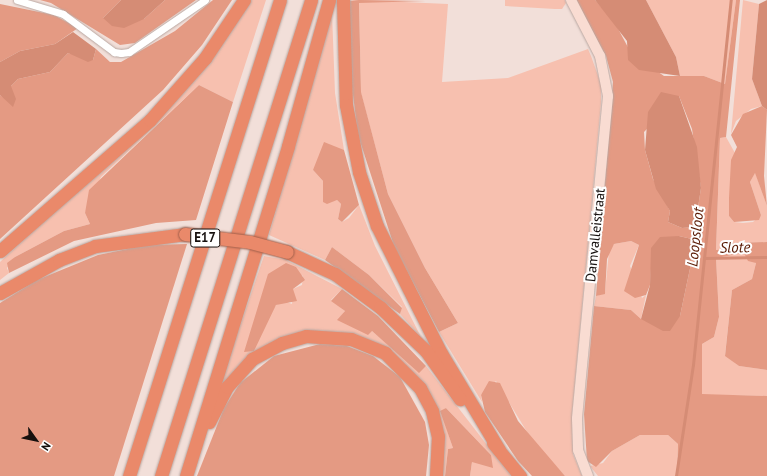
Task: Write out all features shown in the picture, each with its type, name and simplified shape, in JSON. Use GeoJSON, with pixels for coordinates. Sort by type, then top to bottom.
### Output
{"type":"FeatureCollection","features":[{"type":"Feature","properties":{"kind":"highway"},"geometry":{"type":"LineString","coordinates":[[0,250],[150,120],[205,58],[244,0]]}},
{"type":"Feature","properties":{"kind":"highway","name":"E17"},"geometry":{"type":"LineString","coordinates":[[129,476],[280,0]]}},
{"type":"Feature","properties":{"kind":"highway","name":"E17"},"geometry":{"type":"LineString","coordinates":[[161,476],[311,0]]}},
{"type":"Feature","properties":{"kind":"highway"},"geometry":{"type":"LineString","coordinates":[[187,476],[288,146],[329,0]]}},
{"type":"Feature","properties":{"kind":"highway"},"geometry":{"type":"LineString","coordinates":[[343,0],[346,105],[359,172],[377,226],[441,353],[499,450]]}},
{"type":"Feature","properties":{"kind":"highway"},"geometry":{"type":"LineString","coordinates":[[0,293],[59,260],[95,246],[185,234],[250,242],[287,252],[335,274],[402,326],[426,351],[520,476]]}},
{"type":"Feature","properties":{"kind":"highway"},"geometry":{"type":"LineString","coordinates":[[187,476],[213,412],[240,371],[252,359],[282,343],[326,336],[370,345],[411,376],[426,399],[435,424],[439,449],[436,476]]}},
{"type":"Feature","properties":{"kind":"street"},"geometry":{"type":"LineString","coordinates":[[17,0],[63,14],[114,52],[121,53],[128,52],[205,0]]}},
{"type":"Feature","properties":{"kind":"street","name":"Damvalleistraat"},"geometry":{"type":"LineString","coordinates":[[572,0],[600,56],[608,96],[577,419],[578,450],[588,476]]}},
{"type":"Feature","properties":{"kind":"shaded area"},"geometry":{"type":"Polygon","coordinates":[[[40,0],[121,0],[103,18],[144,19],[165,0],[196,0],[135,43],[120,45],[51,3],[40,0]]]}},
{"type":"Feature","properties":{"kind":"shaded area"},"geometry":{"type":"Polygon","coordinates":[[[121,0],[165,0],[144,19],[124,28],[112,26],[103,18],[121,0]]]}},
{"type":"Feature","properties":{"kind":"shaded area"},"geometry":{"type":"Polygon","coordinates":[[[213,0],[232,0],[202,45],[163,90],[0,239],[0,95],[4,98],[11,92],[11,86],[18,79],[50,72],[68,53],[93,60],[96,49],[110,62],[121,62],[175,31],[213,0]]]}},
{"type":"Feature","properties":{"kind":"shaded area"},"geometry":{"type":"Polygon","coordinates":[[[251,0],[266,0],[233,102],[199,85],[101,177],[85,213],[90,224],[64,231],[15,257],[7,268],[9,273],[0,280],[0,262],[174,103],[217,52],[251,0]]]}},
{"type":"Feature","properties":{"kind":"shaded area"},"geometry":{"type":"Polygon","coordinates":[[[359,0],[448,4],[442,82],[508,78],[588,49],[601,84],[601,103],[572,415],[573,454],[582,476],[565,476],[532,440],[496,381],[481,395],[482,402],[439,332],[458,323],[425,268],[388,194],[361,93],[359,3],[349,1],[359,0]]]}},
{"type":"Feature","properties":{"kind":"shaded area"},"geometry":{"type":"Polygon","coordinates":[[[505,0],[565,0],[566,3],[562,9],[555,9],[505,6],[505,0]]]}},
{"type":"Feature","properties":{"kind":"shaded area"},"geometry":{"type":"Polygon","coordinates":[[[575,0],[595,0],[615,23],[631,53],[664,76],[704,76],[725,84],[736,0],[740,0],[726,137],[720,138],[716,250],[732,249],[731,243],[767,242],[767,370],[739,366],[725,356],[732,290],[752,279],[756,263],[748,261],[744,253],[716,258],[719,317],[714,337],[702,344],[702,394],[767,396],[767,476],[677,476],[678,444],[668,435],[640,435],[612,451],[596,467],[587,461],[584,414],[594,306],[631,310],[641,319],[680,316],[696,240],[679,236],[652,252],[650,285],[646,295],[635,298],[624,291],[639,245],[631,241],[614,244],[607,259],[605,294],[596,296],[613,82],[606,56],[575,0]],[[679,96],[644,132],[645,150],[653,179],[670,211],[668,222],[682,228],[695,227],[701,188],[692,129],[679,96]]]}},
{"type":"Feature","properties":{"kind":"shaded area"},"geometry":{"type":"Polygon","coordinates":[[[595,0],[646,0],[676,57],[680,76],[639,70],[628,60],[627,41],[595,0]]]}},
{"type":"Feature","properties":{"kind":"shaded area"},"geometry":{"type":"Polygon","coordinates":[[[646,0],[736,0],[725,84],[704,76],[680,76],[676,57],[646,0]]]}},
{"type":"Feature","properties":{"kind":"shaded area"},"geometry":{"type":"Polygon","coordinates":[[[743,0],[759,4],[752,79],[762,106],[751,109],[736,121],[731,134],[743,0]]]}},
{"type":"Feature","properties":{"kind":"shaded area"},"geometry":{"type":"Polygon","coordinates":[[[767,0],[767,110],[762,106],[752,79],[759,4],[767,0]]]}},
{"type":"Feature","properties":{"kind":"shaded area"},"geometry":{"type":"Polygon","coordinates":[[[349,1],[426,1],[359,3],[361,92],[388,194],[425,268],[458,323],[439,332],[394,246],[358,135],[351,79],[349,1]]]}},
{"type":"Feature","properties":{"kind":"shaded area"},"geometry":{"type":"Polygon","coordinates":[[[0,4],[54,15],[78,28],[55,44],[20,51],[0,62],[0,4]]]}},
{"type":"Feature","properties":{"kind":"shaded area"},"geometry":{"type":"Polygon","coordinates":[[[332,13],[335,93],[344,150],[313,170],[323,181],[323,202],[337,200],[341,204],[338,219],[342,222],[349,218],[359,205],[375,246],[421,337],[400,314],[402,307],[369,275],[332,247],[325,260],[269,235],[332,13]]]}},
{"type":"Feature","properties":{"kind":"shaded area"},"geometry":{"type":"Polygon","coordinates":[[[73,32],[96,49],[93,60],[88,62],[68,53],[50,72],[18,79],[11,86],[16,99],[13,107],[0,95],[0,62],[20,51],[55,44],[73,32]]]}},
{"type":"Feature","properties":{"kind":"shaded area"},"geometry":{"type":"Polygon","coordinates":[[[199,85],[233,102],[196,220],[156,223],[74,241],[9,273],[7,263],[15,257],[64,231],[90,224],[85,213],[89,190],[199,85]]]}},
{"type":"Feature","properties":{"kind":"shaded area"},"geometry":{"type":"Polygon","coordinates":[[[661,92],[679,96],[697,147],[701,188],[695,227],[682,228],[668,222],[670,211],[656,189],[645,150],[648,112],[661,92]]]}},
{"type":"Feature","properties":{"kind":"shaded area"},"geometry":{"type":"Polygon","coordinates":[[[762,106],[767,110],[764,176],[767,206],[755,173],[750,182],[761,215],[759,220],[734,222],[729,216],[729,198],[731,160],[737,147],[731,135],[743,114],[762,106]]]}},
{"type":"Feature","properties":{"kind":"shaded area"},"geometry":{"type":"Polygon","coordinates":[[[726,137],[735,153],[729,216],[734,222],[743,223],[753,222],[761,215],[750,182],[755,172],[767,206],[767,242],[731,243],[733,249],[716,251],[720,138],[726,137]]]}},
{"type":"Feature","properties":{"kind":"shaded area"},"geometry":{"type":"Polygon","coordinates":[[[324,142],[344,150],[359,205],[342,222],[338,219],[341,204],[337,200],[327,204],[323,202],[323,181],[313,170],[324,142]]]}},
{"type":"Feature","properties":{"kind":"shaded area"},"geometry":{"type":"Polygon","coordinates":[[[679,236],[696,240],[680,316],[670,331],[663,331],[641,319],[650,285],[651,248],[660,237],[679,236]]]}},
{"type":"Feature","properties":{"kind":"shaded area"},"geometry":{"type":"Polygon","coordinates":[[[631,241],[639,245],[630,266],[642,298],[646,295],[641,319],[631,310],[594,306],[596,296],[605,293],[609,251],[614,244],[631,241]]]}},
{"type":"Feature","properties":{"kind":"shaded area"},"geometry":{"type":"Polygon","coordinates":[[[187,244],[114,476],[0,476],[0,303],[37,280],[98,255],[147,245],[187,244]]]}},
{"type":"Feature","properties":{"kind":"shaded area"},"geometry":{"type":"Polygon","coordinates":[[[332,247],[369,275],[402,308],[400,314],[325,260],[332,247]]]}},
{"type":"Feature","properties":{"kind":"shaded area"},"geometry":{"type":"Polygon","coordinates":[[[744,253],[756,263],[752,279],[732,290],[725,355],[739,366],[767,370],[767,396],[702,395],[702,344],[714,337],[719,317],[716,258],[744,253]]]}},
{"type":"Feature","properties":{"kind":"shaded area"},"geometry":{"type":"Polygon","coordinates":[[[264,256],[286,260],[342,289],[331,300],[345,311],[338,320],[372,331],[419,372],[426,366],[511,476],[470,476],[472,462],[481,462],[491,455],[446,408],[441,412],[453,448],[448,449],[445,476],[440,476],[441,433],[391,354],[305,332],[219,388],[264,256]],[[297,273],[244,351],[276,305],[284,301],[292,304],[293,289],[302,285],[303,276],[297,273]]]}},
{"type":"Feature","properties":{"kind":"shaded area"},"geometry":{"type":"Polygon","coordinates":[[[286,263],[296,267],[305,280],[293,289],[297,301],[276,305],[254,351],[244,352],[268,274],[286,263]]]}},
{"type":"Feature","properties":{"kind":"shaded area"},"geometry":{"type":"Polygon","coordinates":[[[342,289],[378,316],[426,366],[419,373],[372,331],[368,335],[337,320],[345,311],[331,301],[342,289]]]}},
{"type":"Feature","properties":{"kind":"shaded area"},"geometry":{"type":"Polygon","coordinates":[[[320,344],[347,346],[373,356],[400,377],[425,422],[429,445],[426,476],[197,476],[224,408],[240,383],[274,356],[320,344]]]}},
{"type":"Feature","properties":{"kind":"shaded area"},"geometry":{"type":"Polygon","coordinates":[[[489,381],[500,383],[518,421],[565,476],[532,476],[518,461],[485,412],[481,395],[489,381]]]}},
{"type":"Feature","properties":{"kind":"shaded area"},"geometry":{"type":"Polygon","coordinates":[[[446,408],[491,455],[493,468],[472,462],[470,476],[445,476],[448,449],[453,448],[440,411],[446,408]]]}},
{"type":"Feature","properties":{"kind":"shaded area"},"geometry":{"type":"Polygon","coordinates":[[[640,435],[668,435],[678,444],[677,476],[598,476],[590,466],[603,463],[612,451],[640,435]]]}},
{"type":"Feature","properties":{"kind":"waterway","name":"Loopsloot"},"geometry":{"type":"LineString","coordinates":[[676,476],[693,365],[731,0]]}},
{"type":"Feature","properties":{"kind":"waterway","name":"Slote"},"geometry":{"type":"LineString","coordinates":[[704,258],[767,257]]}}]}
